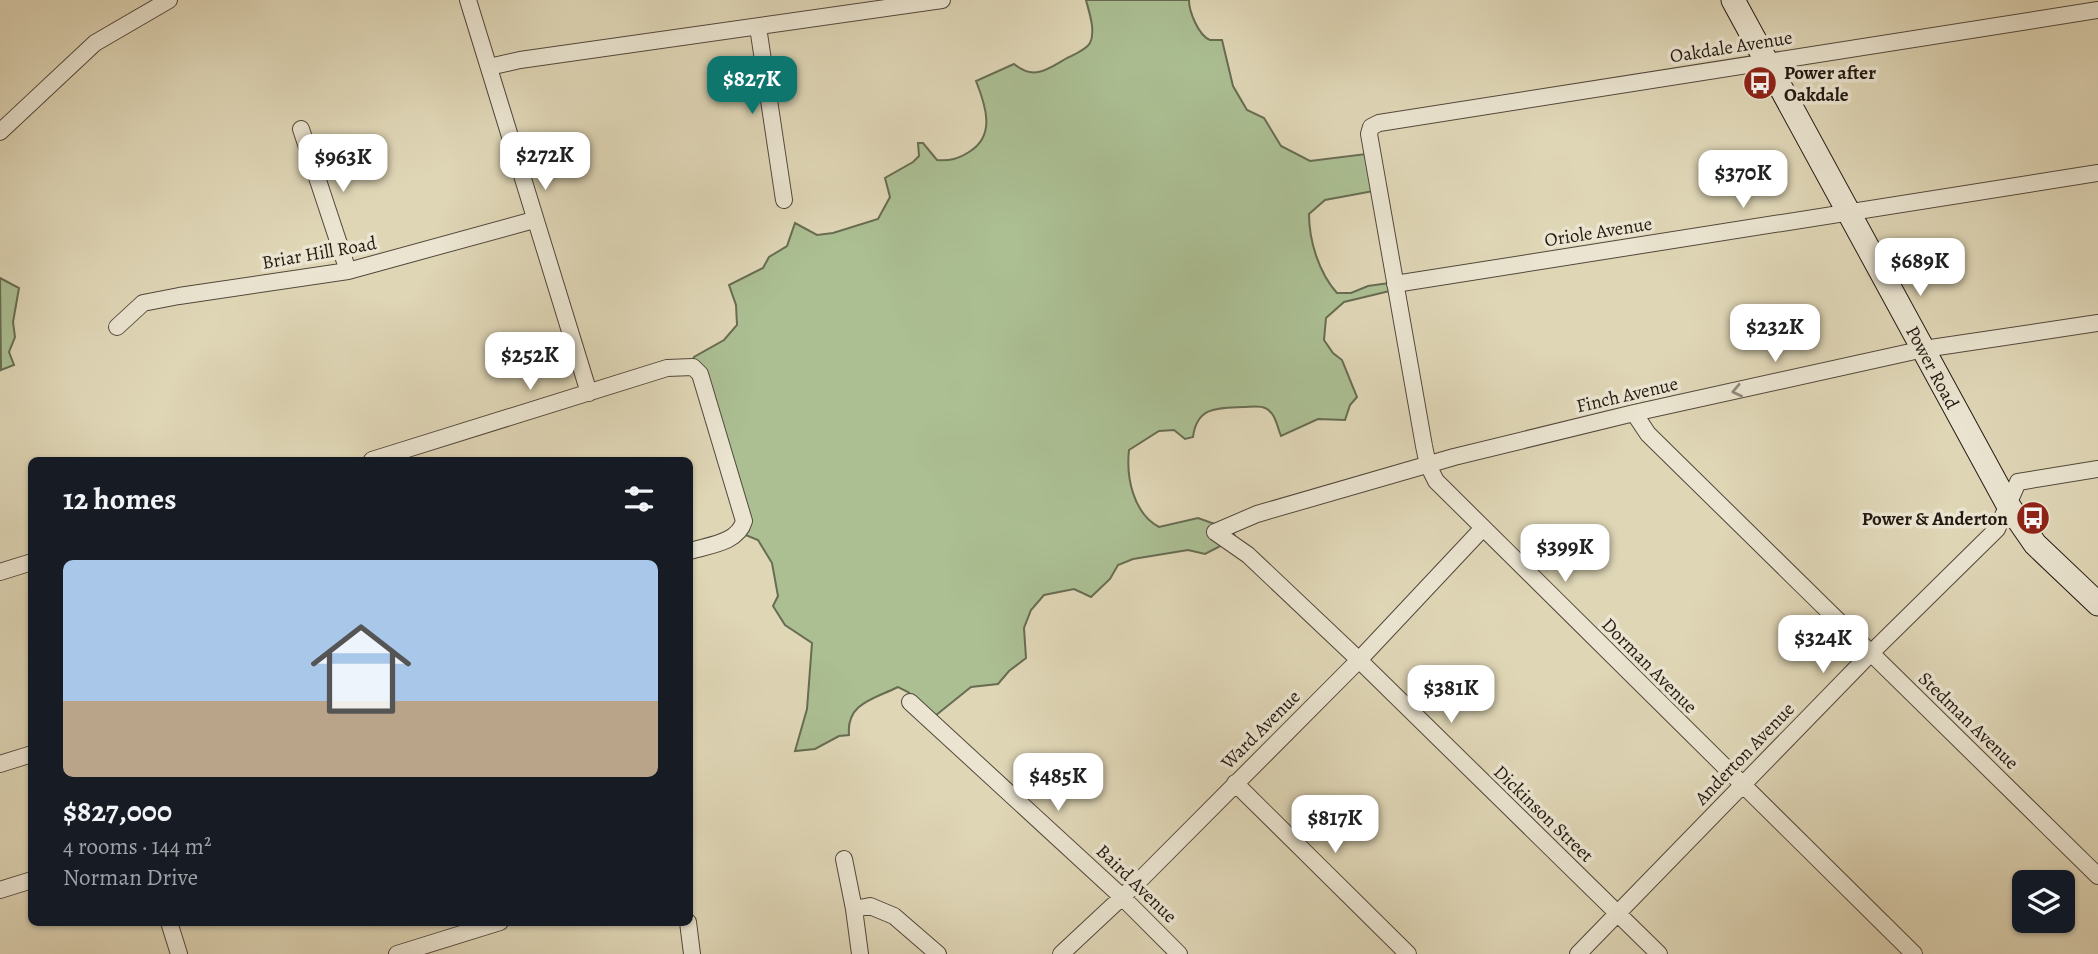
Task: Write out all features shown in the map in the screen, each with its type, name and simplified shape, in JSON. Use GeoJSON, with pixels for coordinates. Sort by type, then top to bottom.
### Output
{"type":"FeatureCollection","features":[{"type":"Feature","properties":{"kind":"main road","name":"Power Road"},"geometry":{"type":"LineString","coordinates":[[1733,0],[2008,505],[2035,544],[2098,604]]}},
{"type":"Feature","properties":{"kind":"street"},"geometry":{"type":"LineString","coordinates":[[0,132],[95,43],[169,0]]}},
{"type":"Feature","properties":{"kind":"street"},"geometry":{"type":"LineString","coordinates":[[468,0],[589,393]]}},
{"type":"Feature","properties":{"kind":"street"},"geometry":{"type":"LineString","coordinates":[[489,66],[942,0]]}},
{"type":"Feature","properties":{"kind":"street","name":"Oakdale Avenue"},"geometry":{"type":"LineString","coordinates":[[1371,127],[1380,123],[2098,10]]}},
{"type":"Feature","properties":{"kind":"street"},"geometry":{"type":"LineString","coordinates":[[758,27],[784,200]]}},
{"type":"Feature","properties":{"kind":"street","name":"Dorman Avenue"},"geometry":{"type":"LineString","coordinates":[[1371,127],[1369,135],[1428,465],[1436,481],[1914,954]]}},
{"type":"Feature","properties":{"kind":"street"},"geometry":{"type":"LineString","coordinates":[[301,129],[348,271]]}},
{"type":"Feature","properties":{"kind":"street","name":"Oriole Avenue"},"geometry":{"type":"LineString","coordinates":[[1395,284],[2098,173]]}},
{"type":"Feature","properties":{"kind":"street","name":"Briar Hill Road"},"geometry":{"type":"LineString","coordinates":[[117,327],[143,303],[348,271],[534,220]]}},
{"type":"Feature","properties":{"kind":"street","name":"Finch Avenue"},"geometry":{"type":"LineString","coordinates":[[1215,532],[1257,514],[1428,465],[1634,413],[1924,349],[2098,323]]}},
{"type":"Feature","properties":{"kind":"street"},"geometry":{"type":"LineString","coordinates":[[382,457],[667,368],[693,368],[701,374],[744,521],[736,536],[693,550]]}},
{"type":"Feature","properties":{"kind":"street","name":"Stedman Avenue"},"geometry":{"type":"LineString","coordinates":[[1634,413],[1647,434],[2098,876]]}},
{"type":"Feature","properties":{"kind":"street","name":"Anderton Avenue"},"geometry":{"type":"LineString","coordinates":[[1578,954],[1871,653],[1997,529],[2018,482],[2098,469]]}},
{"type":"Feature","properties":{"kind":"street","name":"Ward Avenue"},"geometry":{"type":"LineString","coordinates":[[1061,954],[1136,884],[1359,660],[1483,528]]}},
{"type":"Feature","properties":{"kind":"street","name":"Dickinson Street"},"geometry":{"type":"LineString","coordinates":[[1215,532],[1248,555],[1359,660],[1659,954]]}},
{"type":"Feature","properties":{"kind":"street"},"geometry":{"type":"LineString","coordinates":[[0,572],[28,563]]}},
{"type":"Feature","properties":{"kind":"street","name":"Baird Avenue"},"geometry":{"type":"LineString","coordinates":[[909,702],[1121,896],[1180,954]]}},
{"type":"Feature","properties":{"kind":"street"},"geometry":{"type":"LineString","coordinates":[[0,764],[28,755]]}},
{"type":"Feature","properties":{"kind":"street"},"geometry":{"type":"LineString","coordinates":[[1235,783],[1408,954]]}},
{"type":"Feature","properties":{"kind":"street"},"geometry":{"type":"LineString","coordinates":[[844,859],[855,909],[860,954]]}},
{"type":"Feature","properties":{"kind":"street"},"geometry":{"type":"LineString","coordinates":[[0,890],[28,881]]}},
{"type":"Feature","properties":{"kind":"street"},"geometry":{"type":"LineString","coordinates":[[855,909],[870,906],[894,916],[938,954]]}},
{"type":"Feature","properties":{"kind":"street"},"geometry":{"type":"LineString","coordinates":[[170,926],[179,954]]}},
{"type":"Feature","properties":{"kind":"street"},"geometry":{"type":"LineString","coordinates":[[397,954],[487,926]]}},
{"type":"Feature","properties":{"kind":"street"},"geometry":{"type":"LineString","coordinates":[[688,926],[692,954]]}},
{"type":"Feature","properties":{"kind":"green space"},"geometry":{"type":"Polygon","coordinates":[[[1086,0],[1189,0],[1192,16],[1202,33],[1210,40],[1222,40],[1233,86],[1247,110],[1264,118],[1281,146],[1310,161],[1374,153],[1379,190],[1325,200],[1309,214],[1316,256],[1337,293],[1351,293],[1368,286],[1396,282],[1398,289],[1344,302],[1326,318],[1324,340],[1342,360],[1357,397],[1350,405],[1345,420],[1318,419],[1281,436],[1271,413],[1257,406],[1210,411],[1199,419],[1193,437],[1185,439],[1174,430],[1159,431],[1129,450],[1130,483],[1143,513],[1159,527],[1198,518],[1232,530],[1236,538],[1205,554],[1188,550],[1133,559],[1118,565],[1110,579],[1091,597],[1074,589],[1044,595],[1031,610],[1024,628],[1026,658],[998,684],[971,687],[935,716],[908,692],[898,687],[871,699],[857,709],[849,724],[849,735],[839,736],[815,749],[795,751],[807,709],[812,643],[785,625],[773,606],[778,596],[772,563],[758,540],[743,534],[690,365],[694,357],[724,340],[737,325],[736,305],[729,285],[763,268],[769,257],[787,246],[795,223],[817,235],[833,233],[878,219],[890,197],[885,178],[919,156],[918,143],[923,143],[937,160],[942,160],[954,159],[969,152],[983,138],[986,129],[985,110],[976,81],[1014,64],[1028,72],[1041,72],[1086,48],[1092,33],[1086,0]]]}},
{"type":"Feature","properties":{"kind":"green space"},"geometry":{"type":"Polygon","coordinates":[[[0,278],[19,288],[13,322],[15,337],[9,352],[14,365],[1,370],[0,278]]]}},
{"type":"Feature","properties":{"kind":"place","name":"Power after Oakdale"},"geometry":{"type":"Point","coordinates":[1760,83]}},
{"type":"Feature","properties":{"kind":"place","name":"Power & Anderton"},"geometry":{"type":"Point","coordinates":[2033,518]}}]}
